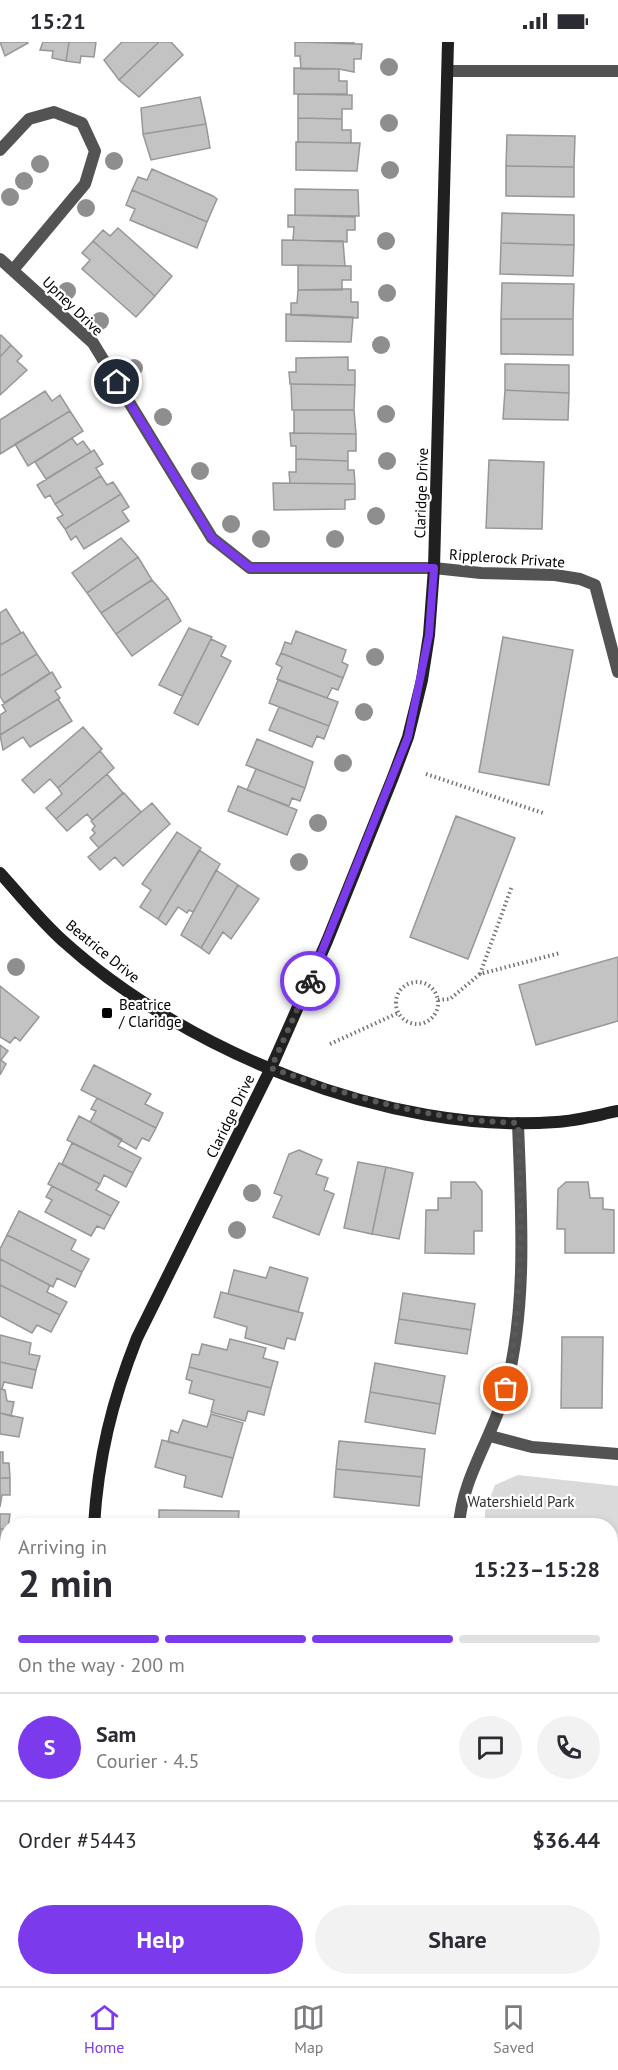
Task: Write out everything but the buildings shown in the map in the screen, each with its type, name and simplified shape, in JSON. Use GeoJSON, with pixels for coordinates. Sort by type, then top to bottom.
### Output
{"type":"FeatureCollection","features":[{"type":"Feature","properties":{"kind":"street","name":"Claridge Drive"},"geometry":{"type":"LineString","coordinates":[[95,1518],[101,1455],[109,1416],[121,1377],[137,1338],[271,1068],[327,941],[408,737],[429,635],[434,568],[448,42]]}},
{"type":"Feature","properties":{"kind":"street"},"geometry":{"type":"LineString","coordinates":[[448,70],[618,70]]}},
{"type":"Feature","properties":{"kind":"street"},"geometry":{"type":"LineString","coordinates":[[0,150],[29,119],[54,112],[82,123],[95,151],[85,184],[12,270]]}},
{"type":"Feature","properties":{"kind":"street","name":"Upney Drive"},"geometry":{"type":"LineString","coordinates":[[0,259],[93,343],[212,538],[250,568],[434,568]]}},
{"type":"Feature","properties":{"kind":"street","name":"Ripplerock Private"},"geometry":{"type":"LineString","coordinates":[[434,568],[481,573],[555,575],[580,579],[595,585],[618,672]]}},
{"type":"Feature","properties":{"kind":"street","name":"Beatrice Drive"},"geometry":{"type":"LineString","coordinates":[[0,873],[62,939],[136,997],[209,1041],[271,1068],[375,1104],[472,1122],[557,1122],[618,1111]]}},
{"type":"Feature","properties":{"kind":"street"},"geometry":{"type":"LineString","coordinates":[[459,1518],[460,1501],[490,1436],[506,1389],[515,1346],[519,1302],[518,1123]]}},
{"type":"Feature","properties":{"kind":"street"},"geometry":{"type":"LineString","coordinates":[[490,1436],[532,1448],[618,1454]]}},
{"type":"Feature","properties":{"kind":"path"},"geometry":{"type":"LineString","coordinates":[[426,774],[543,813]]}},
{"type":"Feature","properties":{"kind":"path"},"geometry":{"type":"LineString","coordinates":[[480,974],[512,886]]}},
{"type":"Feature","properties":{"kind":"path"},"geometry":{"type":"LineString","coordinates":[[438,1000],[450,999],[480,974],[560,953]]}},
{"type":"Feature","properties":{"kind":"path"},"geometry":{"type":"LineString","coordinates":[[419,982],[428,985],[438,1000],[437,1010],[425,1023],[406,1021],[398,1013],[397,996],[410,983],[419,982]]}},
{"type":"Feature","properties":{"kind":"path"},"geometry":{"type":"LineString","coordinates":[[330,1044],[398,1013]]}},
{"type":"Feature","properties":{"kind":"green space","name":"Watershield Park"},"geometry":{"type":"Polygon","coordinates":[[[518,1475],[618,1486],[618,1518],[485,1518],[485,1511],[495,1485],[518,1475]]]}},
{"type":"Feature","properties":{"kind":"way so far"},"geometry":{"type":"LineString","coordinates":[[310,981],[271,1068],[375,1104],[472,1122],[518,1123],[519,1302],[515,1346],[506,1389]]}},
{"type":"Feature","properties":{"kind":"place","name":"Beatrice / Claridge"},"geometry":{"type":"Point","coordinates":[107,1013]}},
{"type":"Feature","properties":{"kind":"route"},"geometry":{"type":"LineString","coordinates":[[117,382],[212,538],[250,568],[434,568],[429,635],[422,680],[408,737],[310,981]]}}]}
